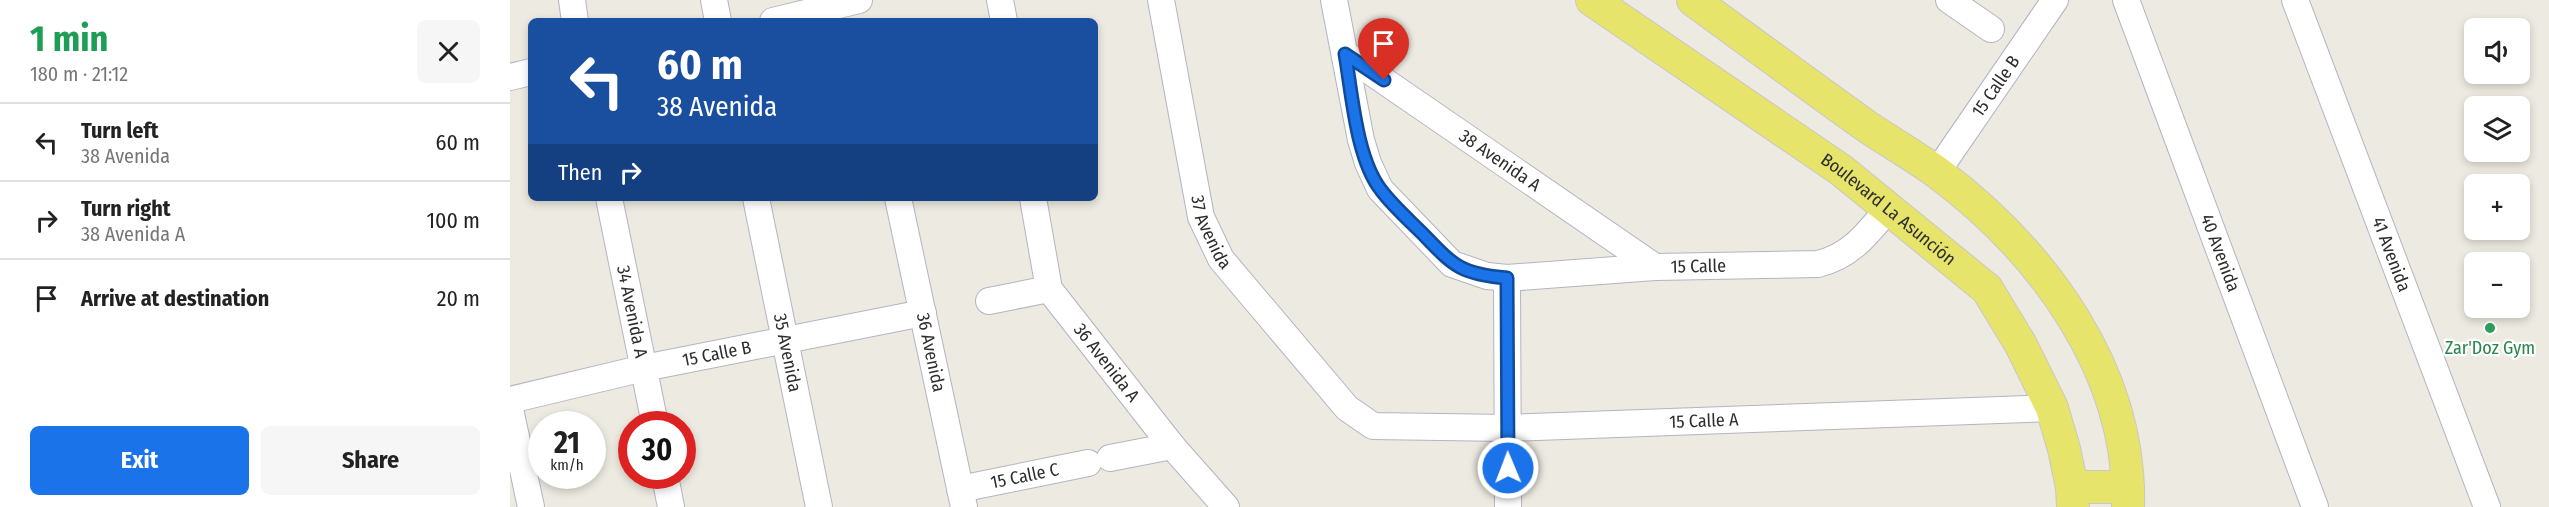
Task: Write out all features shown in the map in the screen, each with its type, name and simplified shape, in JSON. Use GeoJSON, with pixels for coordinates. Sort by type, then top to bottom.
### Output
{"type":"FeatureCollection","features":[{"type":"Feature","properties":{"kind":"main road","name":"Boulevard La Asunción"},"geometry":{"type":"LineString","coordinates":[[1592,0],[1841,170],[1987,289],[2021,345],[2052,408],[2064,449],[2072,497]]}},
{"type":"Feature","properties":{"kind":"main road"},"geometry":{"type":"LineString","coordinates":[[1693,0],[1871,129],[1937,172],[1978,206],[2026,253],[2065,304],[2099,364],[2121,431],[2128,497],[2072,497]]}},
{"type":"Feature","properties":{"kind":"main road"},"geometry":{"type":"LineString","coordinates":[[1841,170],[1871,129]]}},
{"type":"Feature","properties":{"kind":"street"},"geometry":{"type":"LineString","coordinates":[[572,0],[575,18]]}},
{"type":"Feature","properties":{"kind":"street"},"geometry":{"type":"LineString","coordinates":[[714,0],[717,18]]}},
{"type":"Feature","properties":{"kind":"street"},"geometry":{"type":"LineString","coordinates":[[785,18],[857,0],[860,18]]}},
{"type":"Feature","properties":{"kind":"street"},"geometry":{"type":"LineString","coordinates":[[1000,0],[1003,18]]}},
{"type":"Feature","properties":{"kind":"street","name":"37 Avenida"},"geometry":{"type":"LineString","coordinates":[[1161,0],[1201,217],[1221,259],[1347,408],[1359,418]]}},
{"type":"Feature","properties":{"kind":"street"},"geometry":{"type":"LineString","coordinates":[[1334,0],[1361,140],[1380,189],[1452,264],[1497,277],[1507,428],[1508,507]]}},
{"type":"Feature","properties":{"kind":"street"},"geometry":{"type":"LineString","coordinates":[[1949,0],[1991,28]]}},
{"type":"Feature","properties":{"kind":"street","name":"15 Calle B"},"geometry":{"type":"LineString","coordinates":[[1937,172],[2055,0]]}},
{"type":"Feature","properties":{"kind":"street","name":"40 Avenida"},"geometry":{"type":"LineString","coordinates":[[2126,0],[2315,507]]}},
{"type":"Feature","properties":{"kind":"street","name":"41 Avenida"},"geometry":{"type":"LineString","coordinates":[[2295,0],[2487,507]]}},
{"type":"Feature","properties":{"kind":"street","name":"38 Avenida A"},"geometry":{"type":"LineString","coordinates":[[1345,54],[1655,267]]}},
{"type":"Feature","properties":{"kind":"street"},"geometry":{"type":"LineString","coordinates":[[510,77],[528,73]]}},
{"type":"Feature","properties":{"kind":"street","name":"34 Avenida A"},"geometry":{"type":"LineString","coordinates":[[610,201],[652,411]]}},
{"type":"Feature","properties":{"kind":"street","name":"35 Avenida"},"geometry":{"type":"LineString","coordinates":[[757,201],[787,340],[819,507]]}},
{"type":"Feature","properties":{"kind":"street","name":"36 Avenida"},"geometry":{"type":"LineString","coordinates":[[899,201],[962,498]]}},
{"type":"Feature","properties":{"kind":"street","name":"36 Avenida A"},"geometry":{"type":"LineString","coordinates":[[1034,201],[1049,289],[1172,446],[1226,507]]}},
{"type":"Feature","properties":{"kind":"street","name":"15 Calle"},"geometry":{"type":"LineString","coordinates":[[1497,277],[1655,267],[1818,264],[1831,261],[1854,248],[1888,209]]}},
{"type":"Feature","properties":{"kind":"street"},"geometry":{"type":"LineString","coordinates":[[989,301],[1049,289]]}},
{"type":"Feature","properties":{"kind":"street","name":"15 Calle B"},"geometry":{"type":"LineString","coordinates":[[510,400],[644,368],[923,314]]}},
{"type":"Feature","properties":{"kind":"street","name":"15 Calle A"},"geometry":{"type":"LineString","coordinates":[[1359,418],[1373,426],[1507,428],[2052,408]]}},
{"type":"Feature","properties":{"kind":"street"},"geometry":{"type":"LineString","coordinates":[[510,409],[531,507]]}},
{"type":"Feature","properties":{"kind":"street","name":"15 Calle C"},"geometry":{"type":"LineString","coordinates":[[962,498],[1099,460],[1172,446]]}},
{"type":"Feature","properties":{"kind":"street"},"geometry":{"type":"LineString","coordinates":[[668,489],[671,507]]}},
{"type":"Feature","properties":{"kind":"place","name":"Zar'Doz Gym"},"geometry":{"type":"Point","coordinates":[2490,328]}},
{"type":"Feature","properties":{"kind":"route"},"geometry":{"type":"LineString","coordinates":[[1384,80],[1345,54],[1361,140],[1380,189],[1452,264],[1470,272],[1507,278],[1508,468]]}}]}
